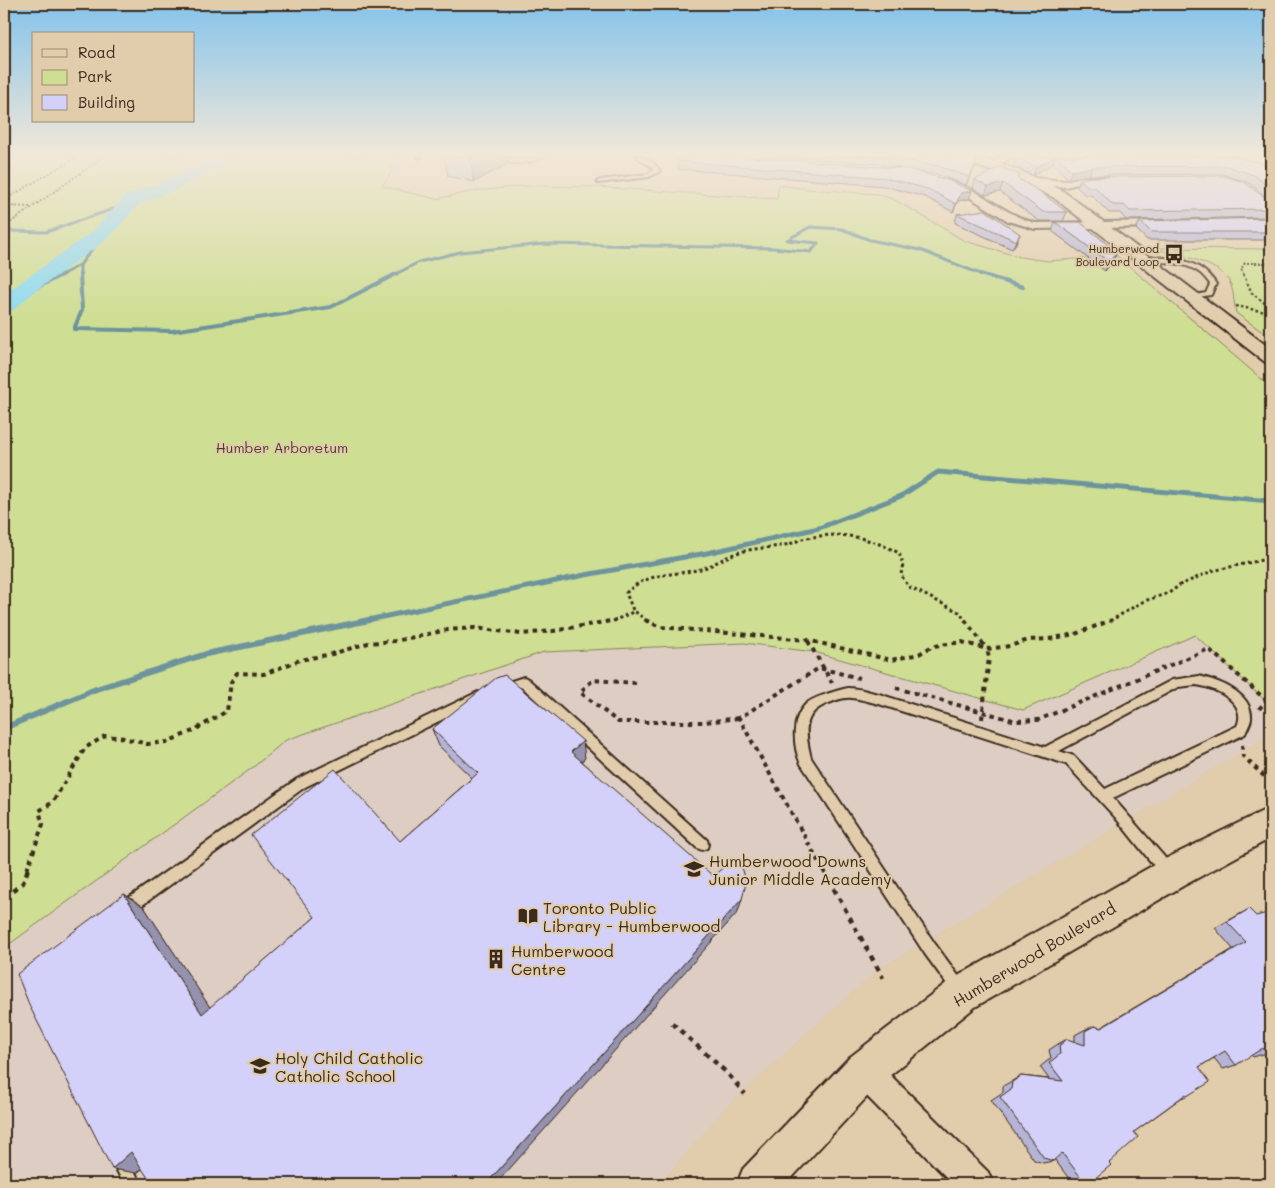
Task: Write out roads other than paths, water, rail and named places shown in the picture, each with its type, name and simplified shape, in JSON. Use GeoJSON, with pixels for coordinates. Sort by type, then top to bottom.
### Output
{"type":"FeatureCollection","features":[{"type":"Feature","properties":{"kind":"street"},"geometry":{"type":"LineString","coordinates":[[1003,211],[1026,224],[1049,227],[1179,224]]}},
{"type":"Feature","properties":{"kind":"street"},"geometry":{"type":"LineString","coordinates":[[1084,211],[1098,226],[1144,259],[1271,358]]}},
{"type":"Feature","properties":{"kind":"street","name":"Humberwood Boulevard"},"geometry":{"type":"LineString","coordinates":[[758,1184],[864,1071],[962,994],[1170,874],[1271,822]]}},
{"type":"Feature","properties":{"kind":"street"},"geometry":{"type":"LineString","coordinates":[[864,1071],[976,1184]]}},
{"type":"Feature","properties":{"kind":"lane"},"geometry":{"type":"LineString","coordinates":[[1144,259],[1183,262],[1204,273],[1213,284],[1209,294],[1192,297]]}},
{"type":"Feature","properties":{"kind":"lane"},"geometry":{"type":"LineString","coordinates":[[1046,752],[1176,683],[1196,680],[1210,683],[1223,688],[1237,698],[1246,712],[1246,722],[1241,730],[1104,796]]}},
{"type":"Feature","properties":{"kind":"lane"},"geometry":{"type":"LineString","coordinates":[[118,914],[301,783],[482,695],[524,682],[702,844]]}},
{"type":"Feature","properties":{"kind":"lane"},"geometry":{"type":"LineString","coordinates":[[962,994],[930,949],[805,760],[800,741],[800,727],[804,714],[822,700],[848,693],[879,699],[1070,760],[1104,796],[1170,874]]}},
{"type":"Feature","properties":{"kind":"lane"},"geometry":{"type":"LineString","coordinates":[[114,1151],[132,1184]]}},
{"type":"Feature","properties":{"kind":"waterway"},"geometry":{"type":"LineString","coordinates":[[11,231],[46,232],[106,211]]}},
{"type":"Feature","properties":{"kind":"waterway"},"geometry":{"type":"LineString","coordinates":[[80,265],[104,233],[118,220],[122,211]]}},
{"type":"Feature","properties":{"kind":"waterway"},"geometry":{"type":"LineString","coordinates":[[4,306],[25,288],[99,236],[122,211]]}},
{"type":"Feature","properties":{"kind":"waterway"},"geometry":{"type":"LineString","coordinates":[[394,275],[419,262],[460,252],[545,244],[773,248],[811,252],[818,243],[787,240],[810,227],[842,229],[870,240],[920,250],[982,275]]}},
{"type":"Feature","properties":{"kind":"waterway"},"geometry":{"type":"LineString","coordinates":[[61,275],[80,265]]}},
{"type":"Feature","properties":{"kind":"waterway"},"geometry":{"type":"LineString","coordinates":[[80,265],[80,274]]}},
{"type":"Feature","properties":{"kind":"waterway"},"geometry":{"type":"LineString","coordinates":[[4,305],[63,274]]}},
{"type":"Feature","properties":{"kind":"waterway"},"geometry":{"type":"LineString","coordinates":[[80,274],[82,310],[74,329],[172,331],[331,307],[396,274]]}},
{"type":"Feature","properties":{"kind":"waterway"},"geometry":{"type":"LineString","coordinates":[[982,275],[1023,287]]}},
{"type":"Feature","properties":{"kind":"waterway"},"geometry":{"type":"LineString","coordinates":[[363,621],[585,575],[707,553],[819,528],[901,496],[938,472],[1271,501]]}},
{"type":"Feature","properties":{"kind":"waterway"},"geometry":{"type":"LineString","coordinates":[[4,728],[96,689],[206,654],[369,620]]}},
{"type":"Feature","properties":{"kind":"place","name":"Humberwood Boulevard Loop"},"geometry":{"type":"Point","coordinates":[1174,254]}},
{"type":"Feature","properties":{"kind":"place","name":"Humberwood Downs Junior Middle Academy"},"geometry":{"type":"Point","coordinates":[694,869]}},
{"type":"Feature","properties":{"kind":"place","name":"Toronto Public Library - Humberwood"},"geometry":{"type":"Point","coordinates":[528,916]}},
{"type":"Feature","properties":{"kind":"place","name":"Humberwood Centre"},"geometry":{"type":"Point","coordinates":[496,959]}},
{"type":"Feature","properties":{"kind":"place","name":"Holy Child Catholic Catholic School"},"geometry":{"type":"Point","coordinates":[260,1066]}},
{"type":"Feature","properties":{"kind":"park label","name":"Humber Arboretum"},"geometry":{"type":"Point","coordinates":[282,447]}}]}
